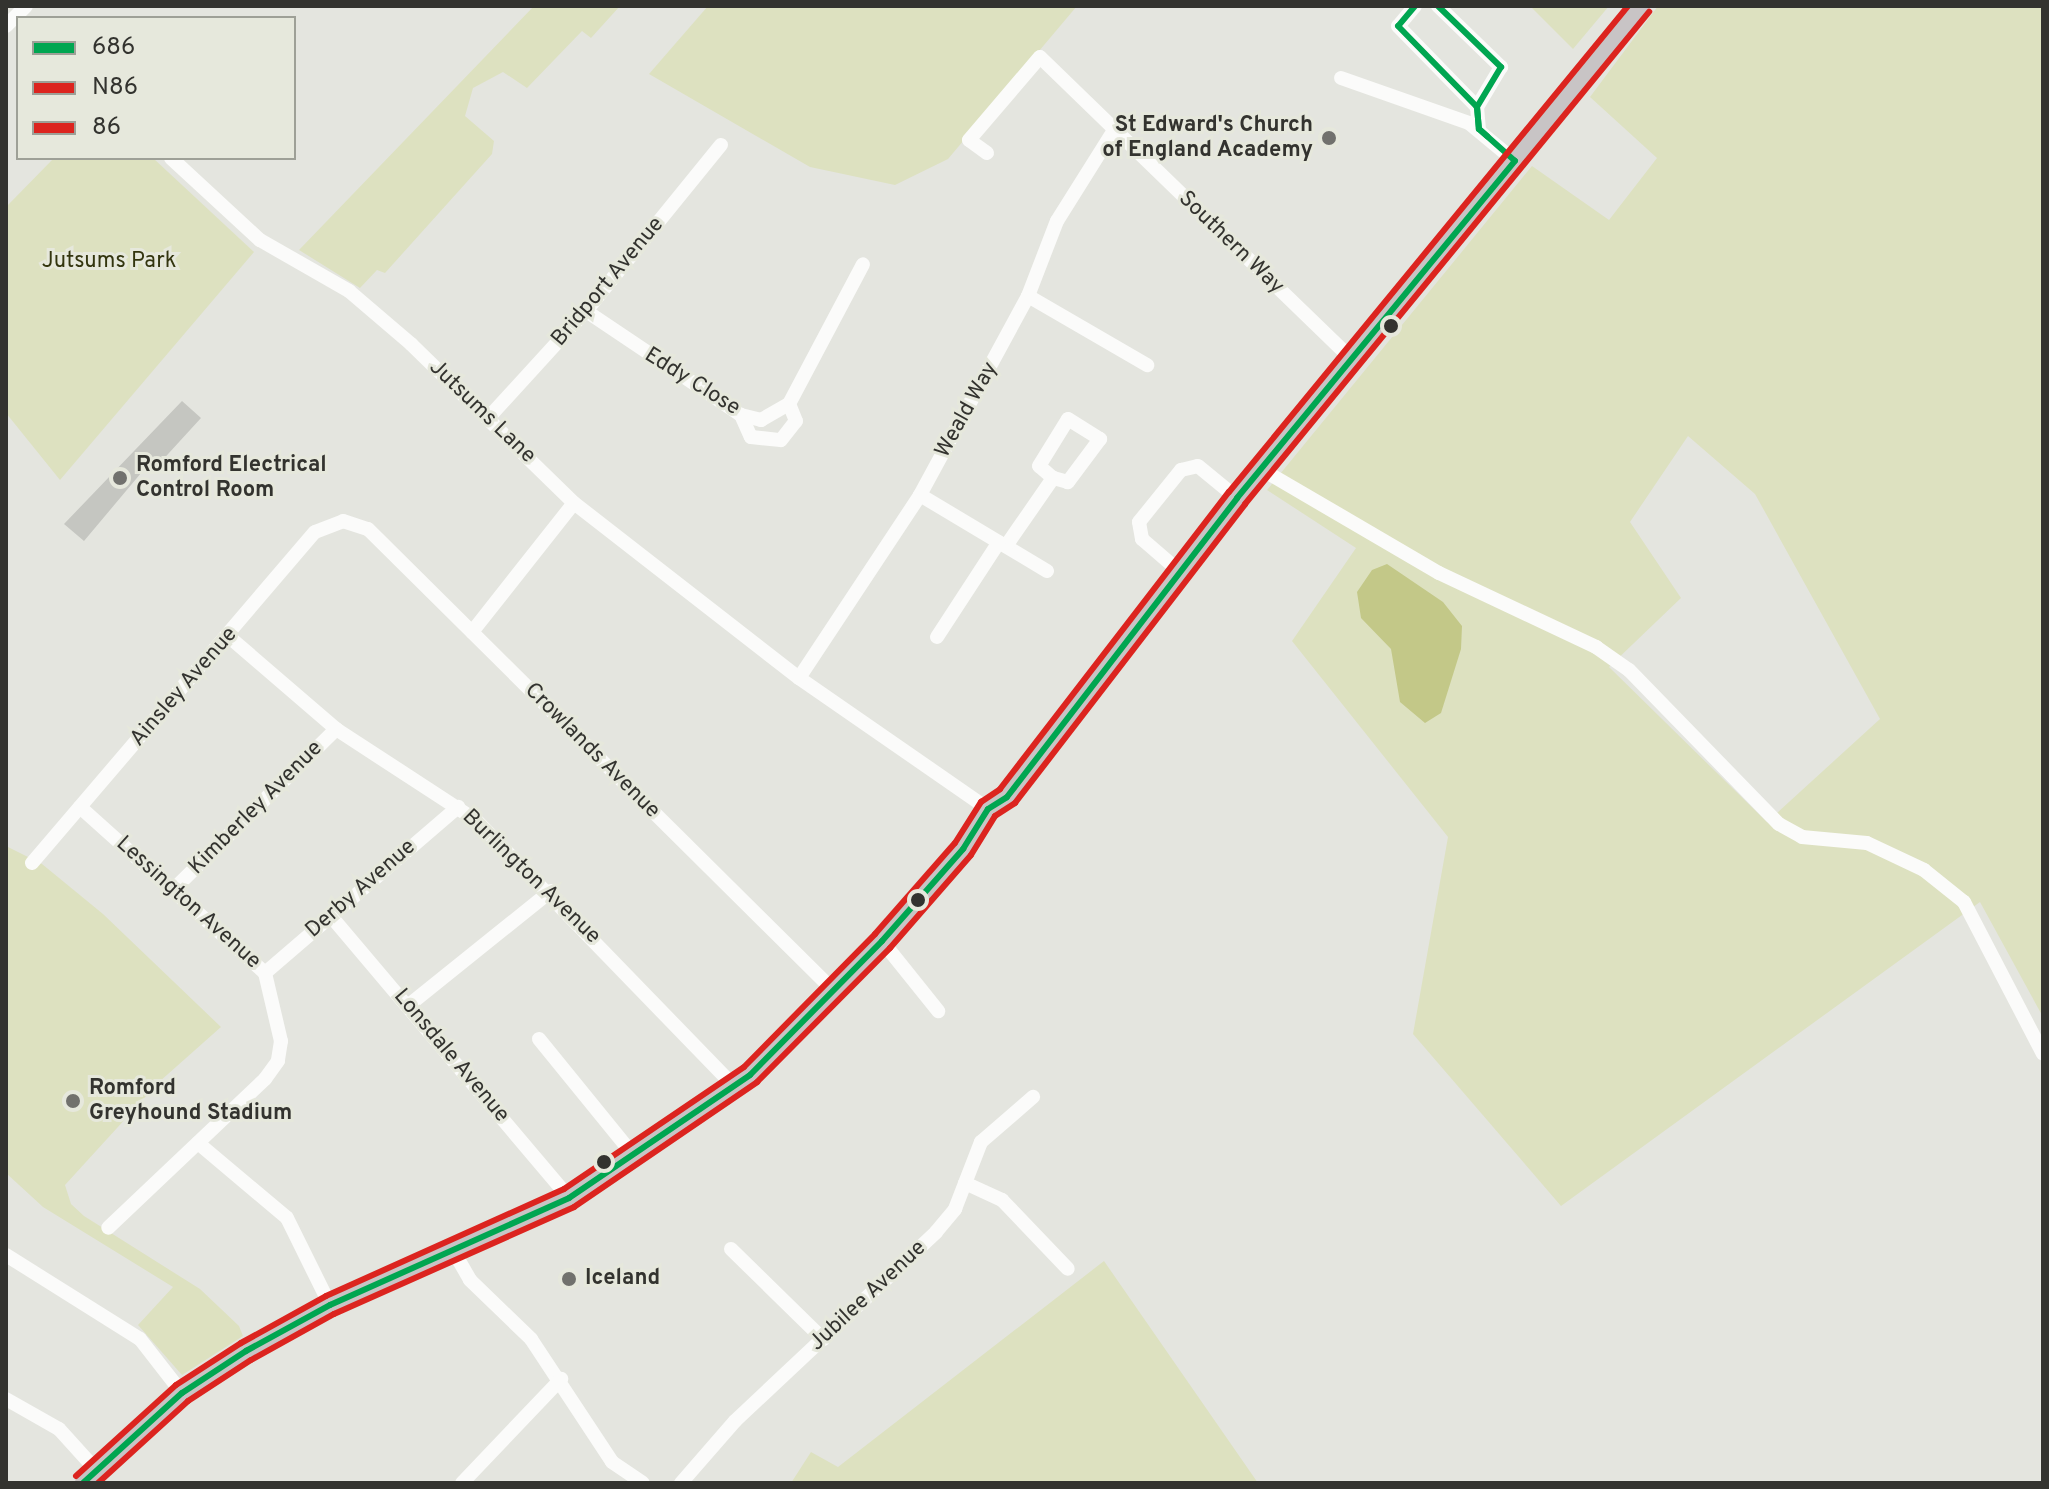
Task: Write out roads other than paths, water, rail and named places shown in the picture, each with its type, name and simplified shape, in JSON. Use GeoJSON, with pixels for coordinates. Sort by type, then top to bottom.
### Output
{"type":"FeatureCollection","features":[{"type":"Feature","properties":{"kind":"main road"},"geometry":{"type":"LineString","coordinates":[[83,1483],[182,1393],[330,1305],[569,1198],[635,1157],[735,1087],[835,992],[963,849],[988,809],[1007,797],[1237,498],[1354,361],[1641,6]]}},
{"type":"Feature","properties":{"kind":"street"},"geometry":{"type":"LineString","coordinates":[[1415,6],[1398,26],[1477,107]]}},
{"type":"Feature","properties":{"kind":"street"},"geometry":{"type":"LineString","coordinates":[[1438,6],[1501,67],[1477,107],[1479,129]]}},
{"type":"Feature","properties":{"kind":"street","name":"Southern Way"},"geometry":{"type":"LineString","coordinates":[[987,153],[969,140],[1040,57],[1354,361]]}},
{"type":"Feature","properties":{"kind":"street"},"geometry":{"type":"LineString","coordinates":[[1341,78],[1479,129],[1515,161]]}},
{"type":"Feature","properties":{"kind":"street","name":"Weald Way"},"geometry":{"type":"LineString","coordinates":[[799,678],[920,495],[1028,296],[1057,221],[1114,130]]}},
{"type":"Feature","properties":{"kind":"street","name":"Bridport Avenue"},"geometry":{"type":"LineString","coordinates":[[490,416],[586,311],[721,145]]}},
{"type":"Feature","properties":{"kind":"street","name":"Jutsums Lane"},"geometry":{"type":"LineString","coordinates":[[173,160],[260,240],[349,291],[490,416],[574,503],[799,678],[988,809]]}},
{"type":"Feature","properties":{"kind":"street"},"geometry":{"type":"LineString","coordinates":[[741,415],[751,437],[781,440],[796,421],[789,404],[863,264]]}},
{"type":"Feature","properties":{"kind":"street"},"geometry":{"type":"LineString","coordinates":[[1028,296],[1147,365]]}},
{"type":"Feature","properties":{"kind":"street","name":"Eddy Close"},"geometry":{"type":"LineString","coordinates":[[586,311],[741,415],[761,420],[789,404]]}},
{"type":"Feature","properties":{"kind":"street"},"geometry":{"type":"LineString","coordinates":[[1068,419],[1100,439],[1068,482],[1053,478],[1039,466],[1068,419]]}},
{"type":"Feature","properties":{"kind":"street"},"geometry":{"type":"LineString","coordinates":[[1179,571],[1142,539],[1139,522],[1181,470],[1198,466],[1237,498]]}},
{"type":"Feature","properties":{"kind":"street"},"geometry":{"type":"LineString","coordinates":[[1261,469],[1439,573],[1596,647],[1629,670],[1779,824],[1802,837],[1867,843],[1924,870],[1964,902],[2043,1054]]}},
{"type":"Feature","properties":{"kind":"street"},"geometry":{"type":"LineString","coordinates":[[937,637],[1053,478]]}},
{"type":"Feature","properties":{"kind":"street"},"geometry":{"type":"LineString","coordinates":[[920,495],[1047,571]]}},
{"type":"Feature","properties":{"kind":"street"},"geometry":{"type":"LineString","coordinates":[[472,632],[574,503]]}},
{"type":"Feature","properties":{"kind":"street","name":"Crowlands Avenue"},"geometry":{"type":"LineString","coordinates":[[343,521],[368,529],[835,992]]}},
{"type":"Feature","properties":{"kind":"street","name":"Ainsley Avenue"},"geometry":{"type":"LineString","coordinates":[[32,863],[315,532],[343,521]]}},
{"type":"Feature","properties":{"kind":"street","name":"Burlington Avenue"},"geometry":{"type":"LineString","coordinates":[[228,636],[336,729],[458,807],[551,891],[735,1087]]}},
{"type":"Feature","properties":{"kind":"street","name":"Kimberley Avenue"},"geometry":{"type":"LineString","coordinates":[[176,887],[336,729]]}},
{"type":"Feature","properties":{"kind":"street","name":"Lessington Avenue"},"geometry":{"type":"LineString","coordinates":[[80,807],[176,887],[265,973],[275,999],[278,1061],[198,1143],[108,1228]]}},
{"type":"Feature","properties":{"kind":"street","name":"Derby Avenue"},"geometry":{"type":"LineString","coordinates":[[265,973],[458,807]]}},
{"type":"Feature","properties":{"kind":"street"},"geometry":{"type":"LineString","coordinates":[[409,1005],[551,891]]}},
{"type":"Feature","properties":{"kind":"street","name":"Lonsdale Avenue"},"geometry":{"type":"LineString","coordinates":[[330,915],[569,1198]]}},
{"type":"Feature","properties":{"kind":"street"},"geometry":{"type":"LineString","coordinates":[[882,941],[938,1011]]}},
{"type":"Feature","properties":{"kind":"street"},"geometry":{"type":"LineString","coordinates":[[539,1039],[635,1157]]}},
{"type":"Feature","properties":{"kind":"street","name":"Jubilee Avenue"},"geometry":{"type":"LineString","coordinates":[[681,1483],[823,1339],[936,1232],[955,1209],[981,1142],[1033,1097]]}},
{"type":"Feature","properties":{"kind":"street"},"geometry":{"type":"LineString","coordinates":[[198,1143],[287,1218],[330,1305]]}},
{"type":"Feature","properties":{"kind":"street"},"geometry":{"type":"LineString","coordinates":[[965,1183],[1002,1200],[1068,1269]]}},
{"type":"Feature","properties":{"kind":"street"},"geometry":{"type":"LineString","coordinates":[[731,1249],[823,1339]]}},
{"type":"Feature","properties":{"kind":"street"},"geometry":{"type":"LineString","coordinates":[[454,1252],[470,1280],[531,1339],[561,1379],[606,1453],[643,1483]]}},
{"type":"Feature","properties":{"kind":"street"},"geometry":{"type":"LineString","coordinates":[[6,1255],[140,1339],[182,1393]]}},
{"type":"Feature","properties":{"kind":"street"},"geometry":{"type":"LineString","coordinates":[[462,1483],[561,1379]]}},
{"type":"Feature","properties":{"kind":"street"},"geometry":{"type":"LineString","coordinates":[[6,1399],[59,1429],[96,1470]]}},
{"type":"Feature","properties":{"kind":"place","name":"St Edward's Church of England Academy"},"geometry":{"type":"Point","coordinates":[1329,138]}},
{"type":"Feature","properties":{"kind":"place","name":"Romford Electrical Control Room"},"geometry":{"type":"Point","coordinates":[120,478]}},
{"type":"Feature","properties":{"kind":"place","name":"Romford Greyhound Stadium"},"geometry":{"type":"Point","coordinates":[73,1101]}},
{"type":"Feature","properties":{"kind":"place","name":"Iceland"},"geometry":{"type":"Point","coordinates":[569,1279]}},
{"type":"Feature","properties":{"kind":"park label","name":"Jutsums Park"},"geometry":{"type":"Point","coordinates":[109,262]}}]}
